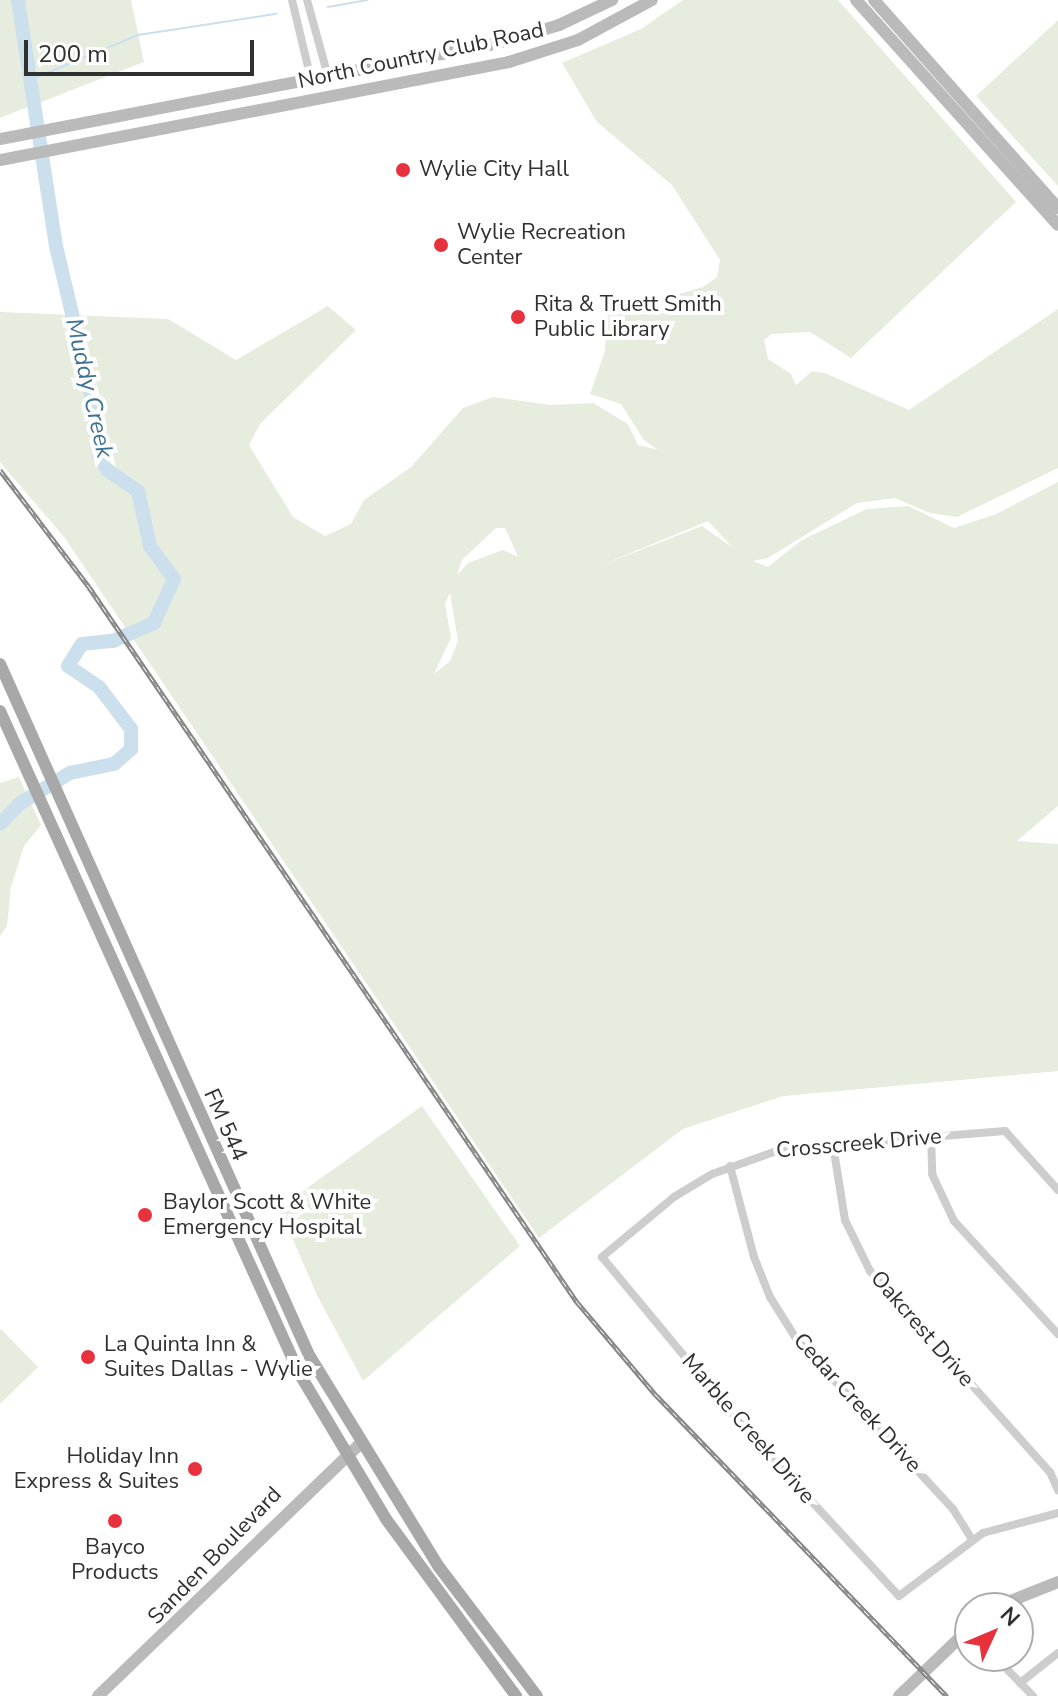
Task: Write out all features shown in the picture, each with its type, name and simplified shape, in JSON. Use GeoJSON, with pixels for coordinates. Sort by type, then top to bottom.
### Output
{"type":"FeatureCollection","features":[{"type":"Feature","properties":{"kind":"main road","name":"North Country Club Road"},"geometry":{"type":"LineString","coordinates":[[6,138],[536,33],[612,0]]}},
{"type":"Feature","properties":{"kind":"main road","name":"North Country Club Road"},"geometry":{"type":"LineString","coordinates":[[6,159],[542,53],[601,30],[652,0]]}},
{"type":"Feature","properties":{"kind":"main road"},"geometry":{"type":"LineString","coordinates":[[856,0],[1058,225]]}},
{"type":"Feature","properties":{"kind":"main road"},"geometry":{"type":"LineString","coordinates":[[874,0],[1058,208]]}},
{"type":"Feature","properties":{"kind":"main road"},"geometry":{"type":"LineString","coordinates":[[873,16],[910,40]]}},
{"type":"Feature","properties":{"kind":"main road"},"geometry":{"type":"LineString","coordinates":[[536,33],[542,53]]}},
{"type":"Feature","properties":{"kind":"main road"},"geometry":{"type":"LineString","coordinates":[[320,98],[328,76]]}},
{"type":"Feature","properties":{"kind":"main road"},"geometry":{"type":"LineString","coordinates":[[311,79],[320,98]]}},
{"type":"Feature","properties":{"kind":"main road","name":"FM 544"},"geometry":{"type":"LineString","coordinates":[[0,664],[268,1272],[360,1444],[439,1567],[537,1696]]}},
{"type":"Feature","properties":{"kind":"main road","name":"FM 544"},"geometry":{"type":"LineString","coordinates":[[0,711],[256,1286],[345,1454],[425,1577],[516,1696]]}},
{"type":"Feature","properties":{"kind":"main road"},"geometry":{"type":"LineString","coordinates":[[170,1094],[186,1088]]}},
{"type":"Feature","properties":{"kind":"main road","name":"Sanden Boulevard"},"geometry":{"type":"LineString","coordinates":[[98,1696],[197,1606],[345,1454],[360,1444]]}},
{"type":"Feature","properties":{"kind":"main road"},"geometry":{"type":"LineString","coordinates":[[1033,1592],[1058,1582]]}},
{"type":"Feature","properties":{"kind":"main road"},"geometry":{"type":"LineString","coordinates":[[899,1696],[954,1644]]}},
{"type":"Feature","properties":{"kind":"street"},"geometry":{"type":"LineString","coordinates":[[292,0],[311,79]]}},
{"type":"Feature","properties":{"kind":"street"},"geometry":{"type":"LineString","coordinates":[[307,0],[328,76]]}},
{"type":"Feature","properties":{"kind":"street","name":"Crosscreek Drive"},"geometry":{"type":"LineString","coordinates":[[602,1257],[674,1197],[730,1166],[782,1149],[1005,1131],[1058,1190]]}},
{"type":"Feature","properties":{"kind":"street"},"geometry":{"type":"LineString","coordinates":[[931,1137],[932,1174],[954,1221],[1058,1334]]}},
{"type":"Feature","properties":{"kind":"street","name":"Oakcrest Drive"},"geometry":{"type":"LineString","coordinates":[[833,1145],[845,1220],[870,1271],[1050,1472],[1058,1490]]}},
{"type":"Feature","properties":{"kind":"street","name":"Cedar Creek Drive"},"geometry":{"type":"LineString","coordinates":[[730,1166],[754,1257],[770,1297],[797,1340],[953,1509],[972,1540]]}},
{"type":"Feature","properties":{"kind":"street","name":"Marble Creek Drive"},"geometry":{"type":"LineString","coordinates":[[602,1257],[743,1427],[899,1596],[972,1540]]}},
{"type":"Feature","properties":{"kind":"street"},"geometry":{"type":"LineString","coordinates":[[972,1540],[1058,1513]]}},
{"type":"Feature","properties":{"kind":"street"},"geometry":{"type":"LineString","coordinates":[[1020,1683],[1058,1653]]}},
{"type":"Feature","properties":{"kind":"street"},"geometry":{"type":"LineString","coordinates":[[1009,1672],[1033,1696]]}},
{"type":"Feature","properties":{"kind":"shaded area"},"geometry":{"type":"Polygon","coordinates":[[[0,0],[131,0],[144,62],[0,118],[0,0]]]}},
{"type":"Feature","properties":{"kind":"shaded area"},"geometry":{"type":"Polygon","coordinates":[[[683,0],[838,0],[1016,202],[851,358],[810,332],[772,334],[764,340],[768,359],[791,374],[796,385],[812,371],[825,373],[909,410],[1058,309],[1058,468],[957,517],[930,513],[895,498],[857,503],[768,558],[753,561],[768,567],[802,540],[867,509],[908,506],[954,528],[996,514],[1058,482],[1058,806],[1017,841],[1058,844],[1058,1071],[783,1096],[683,1129],[539,1238],[64,537],[0,462],[0,312],[168,319],[236,360],[328,306],[356,330],[260,424],[249,445],[293,517],[325,536],[351,524],[364,500],[411,467],[463,408],[493,397],[550,405],[593,403],[628,424],[638,445],[658,450],[644,440],[621,404],[590,394],[605,351],[607,315],[703,287],[717,277],[720,260],[672,185],[597,122],[562,63],[641,29],[683,0]],[[708,521],[597,567],[702,526],[733,548],[708,521]],[[496,528],[462,560],[457,575],[468,563],[503,550],[518,557],[505,528],[496,528]],[[450,593],[445,604],[451,638],[434,674],[450,661],[458,641],[450,593]]]}},
{"type":"Feature","properties":{"kind":"shaded area"},"geometry":{"type":"Polygon","coordinates":[[[1058,20],[1058,186],[976,96],[1058,20]]]}},
{"type":"Feature","properties":{"kind":"shaded area"},"geometry":{"type":"Polygon","coordinates":[[[19,777],[41,825],[24,846],[11,887],[7,926],[0,936],[0,783],[19,777]]]}},
{"type":"Feature","properties":{"kind":"shaded area"},"geometry":{"type":"Polygon","coordinates":[[[422,1106],[520,1246],[363,1381],[318,1297],[279,1208],[422,1106]]]}},
{"type":"Feature","properties":{"kind":"shaded area"},"geometry":{"type":"Polygon","coordinates":[[[0,1330],[38,1367],[0,1404],[0,1330]]]}},
{"type":"Feature","properties":{"kind":"waterway","name":"Muddy Creek"},"geometry":{"type":"LineString","coordinates":[[0,824],[19,804],[70,773],[114,764],[131,749],[131,729],[99,687],[68,666],[82,644],[113,641],[154,623],[174,579],[150,546],[138,491],[107,470],[99,455],[91,394],[56,246],[18,0]]}},
{"type":"Feature","properties":{"kind":"waterway"},"geometry":{"type":"LineString","coordinates":[[328,7],[367,0]]}},
{"type":"Feature","properties":{"kind":"waterway"},"geometry":{"type":"LineString","coordinates":[[30,80],[138,35],[276,14]]}},
{"type":"Feature","properties":{"kind":"railway"},"geometry":{"type":"LineString","coordinates":[[0,470],[89,587],[577,1302],[656,1395],[947,1696]]}},
{"type":"Feature","properties":{"kind":"place","name":"Wylie City Hall"},"geometry":{"type":"Point","coordinates":[403,170]}},
{"type":"Feature","properties":{"kind":"place","name":"Wylie Recreation Center"},"geometry":{"type":"Point","coordinates":[441,245]}},
{"type":"Feature","properties":{"kind":"place","name":"Rita & Truett Smith Public Library"},"geometry":{"type":"Point","coordinates":[518,317]}},
{"type":"Feature","properties":{"kind":"place","name":"Baylor Scott & White Emergency Hospital"},"geometry":{"type":"Point","coordinates":[145,1215]}},
{"type":"Feature","properties":{"kind":"place","name":"La Quinta Inn & Suites Dallas - Wylie"},"geometry":{"type":"Point","coordinates":[88,1357]}},
{"type":"Feature","properties":{"kind":"place","name":"Holiday Inn Express & Suites"},"geometry":{"type":"Point","coordinates":[195,1469]}},
{"type":"Feature","properties":{"kind":"place","name":"Bayco Products"},"geometry":{"type":"Point","coordinates":[115,1521]}}]}
